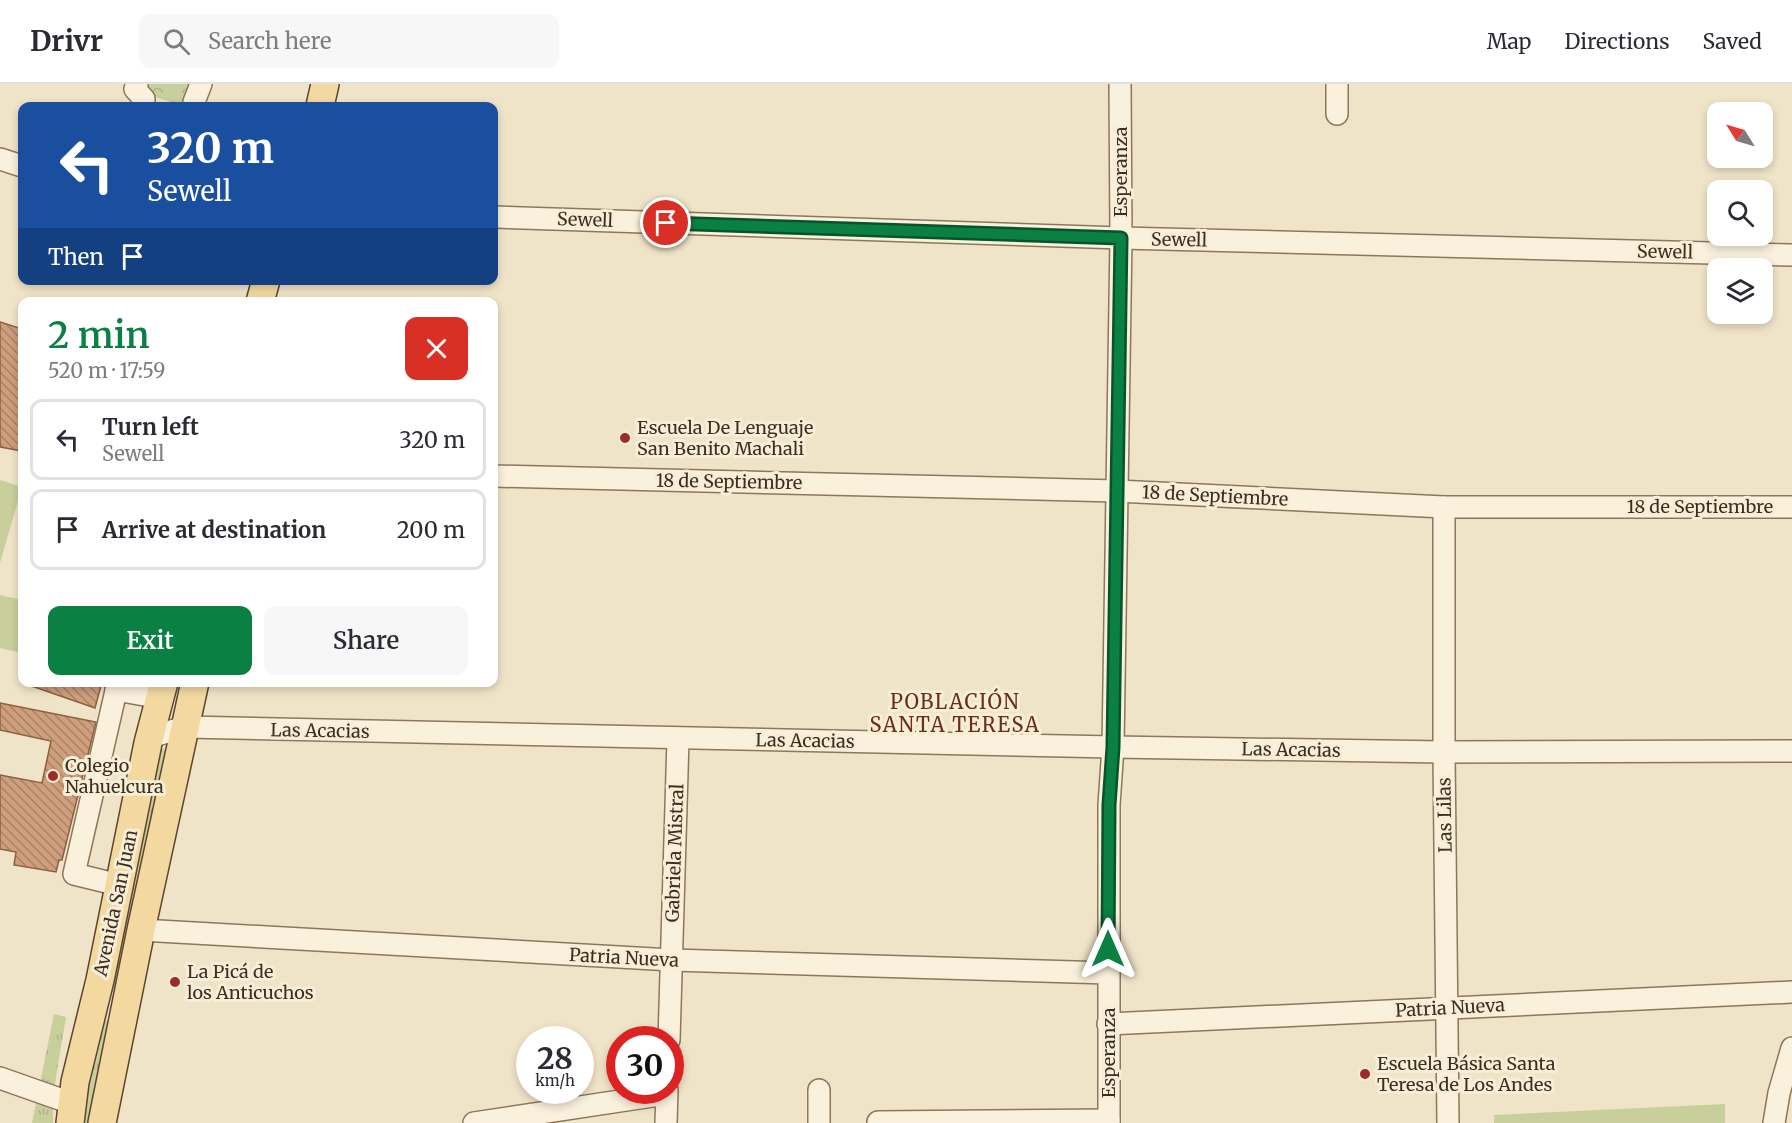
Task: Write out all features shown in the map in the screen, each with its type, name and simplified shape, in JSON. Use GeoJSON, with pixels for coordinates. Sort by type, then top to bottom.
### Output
{"type":"FeatureCollection","features":[{"type":"Feature","properties":{"kind":"main road"},"geometry":{"type":"LineString","coordinates":[[306,102],[310,84]]}},
{"type":"Feature","properties":{"kind":"main road"},"geometry":{"type":"LineString","coordinates":[[321,102],[326,84]]}},
{"type":"Feature","properties":{"kind":"main road","name":"Avenida San Juan"},"geometry":{"type":"LineString","coordinates":[[102,1123],[194,687]]}},
{"type":"Feature","properties":{"kind":"main road","name":"Avenida San Juan"},"geometry":{"type":"LineString","coordinates":[[70,1113],[100,980],[148,743],[162,690]]}},
{"type":"Feature","properties":{"kind":"main road"},"geometry":{"type":"LineString","coordinates":[[100,980],[104,993],[116,996],[123,992],[132,973]]}},
{"type":"Feature","properties":{"kind":"street"},"geometry":{"type":"LineString","coordinates":[[137,84],[135,89],[144,99],[143,102]]}},
{"type":"Feature","properties":{"kind":"street","name":"Esperanza"},"geometry":{"type":"LineString","coordinates":[[1109,1121],[1109,805],[1113,747],[1121,238],[1120,84]]}},
{"type":"Feature","properties":{"kind":"street"},"geometry":{"type":"LineString","coordinates":[[1337,84],[1337,114]]}},
{"type":"Feature","properties":{"kind":"street"},"geometry":{"type":"LineString","coordinates":[[0,159],[18,165]]}},
{"type":"Feature","properties":{"kind":"street","name":"Sewell"},"geometry":{"type":"LineString","coordinates":[[498,217],[1121,238],[1792,255]]}},
{"type":"Feature","properties":{"kind":"street","name":"18 de Septiembre"},"geometry":{"type":"LineString","coordinates":[[498,476],[1117,492],[1444,507],[1792,507]]}},
{"type":"Feature","properties":{"kind":"street","name":"Las Lilas"},"geometry":{"type":"LineString","coordinates":[[1444,507],[1448,1123]]}},
{"type":"Feature","properties":{"kind":"street"},"geometry":{"type":"LineString","coordinates":[[117,687],[74,874],[119,885]]}},
{"type":"Feature","properties":{"kind":"street"},"geometry":{"type":"LineString","coordinates":[[128,687],[162,690]]}},
{"type":"Feature","properties":{"kind":"street","name":"Las Acacias"},"geometry":{"type":"LineString","coordinates":[[148,743],[153,736],[186,727],[678,739],[1444,752],[1792,751]]}},
{"type":"Feature","properties":{"kind":"street","name":"Gabriela Mistral"},"geometry":{"type":"LineString","coordinates":[[670,1026],[678,739]]}},
{"type":"Feature","properties":{"kind":"street","name":"Patria Nueva"},"geometry":{"type":"LineString","coordinates":[[141,930],[672,960],[1108,973]]}},
{"type":"Feature","properties":{"kind":"street","name":"Patria Nueva"},"geometry":{"type":"LineString","coordinates":[[1108,1024],[1792,992]]}},
{"type":"Feature","properties":{"kind":"street"},"geometry":{"type":"LineString","coordinates":[[1774,1123],[1779,1093],[1792,1048]]}},
{"type":"Feature","properties":{"kind":"street"},"geometry":{"type":"LineString","coordinates":[[0,1077],[70,1113]]}},
{"type":"Feature","properties":{"kind":"street"},"geometry":{"type":"LineString","coordinates":[[819,1090],[819,1123]]}},
{"type":"Feature","properties":{"kind":"street"},"geometry":{"type":"LineString","coordinates":[[474,1123],[606,1102]]}},
{"type":"Feature","properties":{"kind":"street"},"geometry":{"type":"LineString","coordinates":[[666,1123],[667,1104]]}},
{"type":"Feature","properties":{"kind":"street"},"geometry":{"type":"LineString","coordinates":[[878,1122],[1109,1121]]}},
{"type":"Feature","properties":{"kind":"green space"},"geometry":{"type":"Polygon","coordinates":[[[141,84],[198,84],[191,102],[171,102],[138,91],[141,84]]]}},
{"type":"Feature","properties":{"kind":"green space"},"geometry":{"type":"Polygon","coordinates":[[[0,480],[18,486],[18,501],[0,563],[0,480]]]}},
{"type":"Feature","properties":{"kind":"green space"},"geometry":{"type":"Polygon","coordinates":[[[0,595],[18,599],[18,652],[0,648],[0,595]]]}},
{"type":"Feature","properties":{"kind":"green space"},"geometry":{"type":"Polygon","coordinates":[[[157,748],[171,750],[116,989],[110,987],[157,748]]]}},
{"type":"Feature","properties":{"kind":"green space"},"geometry":{"type":"Polygon","coordinates":[[[54,1014],[66,1017],[53,1095],[53,1123],[32,1123],[54,1014]]]}},
{"type":"Feature","properties":{"kind":"green space"},"geometry":{"type":"Polygon","coordinates":[[[98,1020],[112,1021],[94,1123],[76,1123],[98,1020]]]}},
{"type":"Feature","properties":{"kind":"green space"},"geometry":{"type":"Polygon","coordinates":[[[1725,1104],[1725,1123],[1494,1123],[1494,1115],[1725,1104]]]}},
{"type":"Feature","properties":{"kind":"building"},"geometry":{"type":"Polygon","coordinates":[[[0,322],[18,328],[18,450],[0,447],[0,322]]]}},
{"type":"Feature","properties":{"kind":"building"},"geometry":{"type":"Polygon","coordinates":[[[35,687],[101,687],[95,708],[35,687]]]}},
{"type":"Feature","properties":{"kind":"building"},"geometry":{"type":"Polygon","coordinates":[[[0,703],[96,722],[62,860],[59,860],[56,872],[14,865],[16,852],[0,849],[0,775],[42,783],[51,741],[0,730],[0,703]]]}},
{"type":"Feature","properties":{"kind":"place","name":"Escuela De Lenguaje San Benito Machali"},"geometry":{"type":"Point","coordinates":[625,438]}},
{"type":"Feature","properties":{"kind":"place","name":"Colegio Nahuelcura"},"geometry":{"type":"Point","coordinates":[53,776]}},
{"type":"Feature","properties":{"kind":"place","name":"La Picá de los Anticuchos"},"geometry":{"type":"Point","coordinates":[175,982]}},
{"type":"Feature","properties":{"kind":"place","name":"Escuela Básica Santa Teresa de Los Andes"},"geometry":{"type":"Point","coordinates":[1365,1074]}},
{"type":"Feature","properties":{"kind":"district","name":"POBLACIÓN SANTA TERESA"},"geometry":{"type":"Point","coordinates":[955,714]}},
{"type":"Feature","properties":{"kind":"route"},"geometry":{"type":"LineString","coordinates":[[666,223],[1121,238],[1108,949]]}}]}
